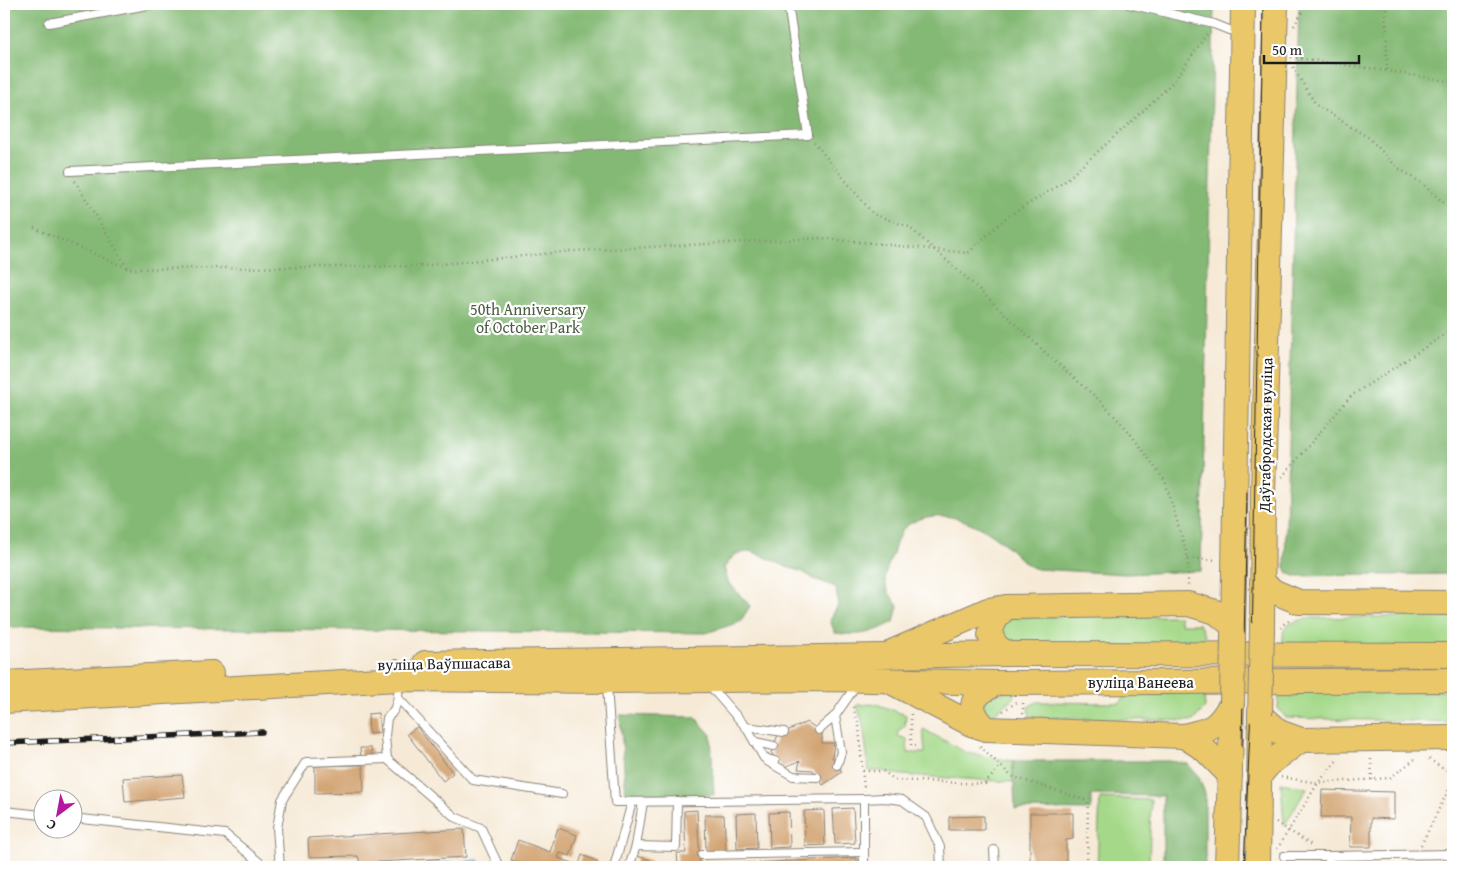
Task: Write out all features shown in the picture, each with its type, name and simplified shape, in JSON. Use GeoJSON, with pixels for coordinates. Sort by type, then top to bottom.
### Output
{"type":"FeatureCollection","features":[{"type":"Feature","properties":{"kind":"main road","name":"Даўгабродская вуліца"},"geometry":{"type":"LineString","coordinates":[[1227,867],[1232,703],[1243,4]]}},
{"type":"Feature","properties":{"kind":"main road","name":"Даўгабродская вуліца"},"geometry":{"type":"LineString","coordinates":[[1266,860],[1267,776],[1260,715],[1271,631],[1262,583],[1276,4]]}},
{"type":"Feature","properties":{"kind":"main road"},"geometry":{"type":"LineString","coordinates":[[884,656],[988,610],[1007,607],[1213,596],[1225,590],[1234,581]]}},
{"type":"Feature","properties":{"kind":"main road"},"geometry":{"type":"LineString","coordinates":[[1262,583],[1298,610]]}},
{"type":"Feature","properties":{"kind":"main road"},"geometry":{"type":"LineString","coordinates":[[1188,597],[1216,612],[1233,631]]}},
{"type":"Feature","properties":{"kind":"main road"},"geometry":{"type":"LineString","coordinates":[[1271,631],[1272,616],[1298,610],[1453,603]]}},
{"type":"Feature","properties":{"kind":"main road"},"geometry":{"type":"LineString","coordinates":[[1007,607],[994,621],[990,636],[998,648],[1010,654]]}},
{"type":"Feature","properties":{"kind":"main road","name":"вуліца Ванеева"},"geometry":{"type":"LineString","coordinates":[[884,656],[1010,654],[1453,654]]}},
{"type":"Feature","properties":{"kind":"main road","name":"вуліца Ваўпшасава"},"geometry":{"type":"LineString","coordinates":[[4,701],[884,656]]}},
{"type":"Feature","properties":{"kind":"main road","name":"вуліца Ваўпшасава"},"geometry":{"type":"LineString","coordinates":[[606,670],[705,680],[828,679]]}},
{"type":"Feature","properties":{"kind":"main road","name":"вуліца Ванеева"},"geometry":{"type":"LineString","coordinates":[[828,679],[856,689],[888,680],[997,683],[1453,680]]}},
{"type":"Feature","properties":{"kind":"main road","name":"вуліца Ваўпшасава"},"geometry":{"type":"LineString","coordinates":[[4,683],[397,680]]}},
{"type":"Feature","properties":{"kind":"main road"},"geometry":{"type":"LineString","coordinates":[[888,680],[971,724],[988,730],[1184,736],[1209,730],[1221,720],[1232,703]]}},
{"type":"Feature","properties":{"kind":"main road"},"geometry":{"type":"LineString","coordinates":[[988,730],[979,721],[974,711],[974,704],[979,693],[997,683]]}},
{"type":"Feature","properties":{"kind":"main road"},"geometry":{"type":"LineString","coordinates":[[1260,715],[1279,732],[1302,740],[1453,738]]}},
{"type":"Feature","properties":{"kind":"main road"},"geometry":{"type":"LineString","coordinates":[[1184,736],[1204,749],[1230,775]]}},
{"type":"Feature","properties":{"kind":"main road"},"geometry":{"type":"LineString","coordinates":[[1267,776],[1270,763],[1302,740]]}},
{"type":"Feature","properties":{"kind":"lane"},"geometry":{"type":"LineString","coordinates":[[49,23],[153,4]]}},
{"type":"Feature","properties":{"kind":"lane"},"geometry":{"type":"LineString","coordinates":[[70,171],[808,135],[788,4]]}},
{"type":"Feature","properties":{"kind":"lane"},"geometry":{"type":"LineString","coordinates":[[1129,4],[1214,24],[1229,30],[1244,31]]}},
{"type":"Feature","properties":{"kind":"lane"},"geometry":{"type":"LineString","coordinates":[[606,670],[615,802],[864,798],[902,800],[926,817],[940,846],[941,867]]}},
{"type":"Feature","properties":{"kind":"lane"},"geometry":{"type":"LineString","coordinates":[[386,759],[385,736],[388,718],[394,712],[397,680]]}},
{"type":"Feature","properties":{"kind":"lane"},"geometry":{"type":"LineString","coordinates":[[397,680],[473,780],[562,794]]}},
{"type":"Feature","properties":{"kind":"lane"},"geometry":{"type":"LineString","coordinates":[[705,680],[746,727],[768,763],[793,776],[817,777]]}},
{"type":"Feature","properties":{"kind":"lane"},"geometry":{"type":"LineString","coordinates":[[820,730],[835,716],[856,689]]}},
{"type":"Feature","properties":{"kind":"lane"},"geometry":{"type":"LineString","coordinates":[[835,716],[841,752],[837,765]]}},
{"type":"Feature","properties":{"kind":"lane"},"geometry":{"type":"LineString","coordinates":[[746,727],[784,732]]}},
{"type":"Feature","properties":{"kind":"lane"},"geometry":{"type":"LineString","coordinates":[[754,742],[774,746]]}},
{"type":"Feature","properties":{"kind":"lane"},"geometry":{"type":"LineString","coordinates":[[764,758],[775,760]]}},
{"type":"Feature","properties":{"kind":"lane"},"geometry":{"type":"LineString","coordinates":[[280,867],[278,828],[282,800],[306,762],[386,759],[455,818],[481,828],[499,867]]}},
{"type":"Feature","properties":{"kind":"lane"},"geometry":{"type":"LineString","coordinates":[[864,798],[864,867]]}},
{"type":"Feature","properties":{"kind":"lane"},"geometry":{"type":"LineString","coordinates":[[636,846],[676,847],[677,801]]}},
{"type":"Feature","properties":{"kind":"lane"},"geometry":{"type":"LineString","coordinates":[[614,867],[632,802]]}},
{"type":"Feature","properties":{"kind":"lane"},"geometry":{"type":"LineString","coordinates":[[629,867],[636,846],[642,802]]}},
{"type":"Feature","properties":{"kind":"lane"},"geometry":{"type":"LineString","coordinates":[[4,811],[32,814]]}},
{"type":"Feature","properties":{"kind":"lane"},"geometry":{"type":"LineString","coordinates":[[82,819],[225,834],[265,867]]}},
{"type":"Feature","properties":{"kind":"lane"},"geometry":{"type":"LineString","coordinates":[[994,850],[994,867]]}},
{"type":"Feature","properties":{"kind":"lane"},"geometry":{"type":"LineString","coordinates":[[702,855],[863,852]]}},
{"type":"Feature","properties":{"kind":"lane"},"geometry":{"type":"LineString","coordinates":[[1284,856],[1453,854]]}},
{"type":"Feature","properties":{"kind":"lane"},"geometry":{"type":"LineString","coordinates":[[1329,867],[1330,856]]}},
{"type":"Feature","properties":{"kind":"path"},"geometry":{"type":"LineString","coordinates":[[1292,29],[1307,4]]}},
{"type":"Feature","properties":{"kind":"path"},"geometry":{"type":"LineString","coordinates":[[1386,4],[1388,71]]}},
{"type":"Feature","properties":{"kind":"path"},"geometry":{"type":"LineString","coordinates":[[34,228],[128,269],[422,266],[573,251],[822,238],[968,253],[1008,217],[1064,182],[1142,112],[1175,80],[1214,24]]}},
{"type":"Feature","properties":{"kind":"path"},"geometry":{"type":"LineString","coordinates":[[1453,82],[1287,57],[1316,105],[1369,138],[1398,168],[1422,184],[1453,211]]}},
{"type":"Feature","properties":{"kind":"path"},"geometry":{"type":"LineString","coordinates":[[808,135],[873,214],[909,227],[1098,399],[1127,429],[1165,481],[1188,558],[1188,597]]}},
{"type":"Feature","properties":{"kind":"path"},"geometry":{"type":"LineString","coordinates":[[70,171],[128,269]]}},
{"type":"Feature","properties":{"kind":"path"},"geometry":{"type":"LineString","coordinates":[[1280,478],[1351,396],[1453,329]]}},
{"type":"Feature","properties":{"kind":"path"},"geometry":{"type":"LineString","coordinates":[[1188,558],[1216,560]]}},
{"type":"Feature","properties":{"kind":"path"},"geometry":{"type":"LineString","coordinates":[[1271,631],[1292,619],[1298,610]]}},
{"type":"Feature","properties":{"kind":"path"},"geometry":{"type":"LineString","coordinates":[[856,689],[864,798]]}},
{"type":"Feature","properties":{"kind":"path"},"geometry":{"type":"LineString","coordinates":[[1023,721],[1023,698],[988,730],[1000,766],[1011,776],[1088,801],[1088,867]]}},
{"type":"Feature","properties":{"kind":"path"},"geometry":{"type":"LineString","coordinates":[[911,714],[911,746],[919,746]]}},
{"type":"Feature","properties":{"kind":"path"},"geometry":{"type":"LineString","coordinates":[[1266,860],[1289,830],[1318,783],[1338,759]]}},
{"type":"Feature","properties":{"kind":"path"},"geometry":{"type":"LineString","coordinates":[[1371,759],[1372,780]]}},
{"type":"Feature","properties":{"kind":"path"},"geometry":{"type":"LineString","coordinates":[[1267,776],[1318,783],[1390,778],[1415,759]]}},
{"type":"Feature","properties":{"kind":"path"},"geometry":{"type":"LineString","coordinates":[[1429,759],[1453,775]]}},
{"type":"Feature","properties":{"kind":"path"},"geometry":{"type":"LineString","coordinates":[[863,771],[883,771],[895,780],[985,784],[1000,766]]}},
{"type":"Feature","properties":{"kind":"path"},"geometry":{"type":"LineString","coordinates":[[1416,855],[1453,781]]}},
{"type":"Feature","properties":{"kind":"path"},"geometry":{"type":"LineString","coordinates":[[1274,820],[1330,856]]}},
{"type":"Feature","properties":{"kind":"green space","name":"50th Anniversary of October Park"},"geometry":{"type":"Polygon","coordinates":[[[4,4],[1214,4],[1201,571],[1125,574],[1037,569],[1027,564],[1001,541],[982,529],[960,519],[938,516],[926,517],[911,523],[902,530],[898,539],[887,568],[885,580],[890,595],[898,606],[894,622],[872,632],[859,634],[835,633],[830,620],[838,605],[836,587],[751,551],[734,555],[724,568],[728,582],[750,606],[740,622],[706,633],[4,627],[4,4]]]}},
{"type":"Feature","properties":{"kind":"green space"},"geometry":{"type":"Polygon","coordinates":[[[1299,4],[1453,4],[1453,574],[1295,576],[1288,573],[1285,567],[1299,4]]]}},
{"type":"Feature","properties":{"kind":"green space"},"geometry":{"type":"Polygon","coordinates":[[[1179,616],[1181,624],[1199,624],[1205,635],[1204,647],[1008,646],[998,626],[1006,617],[1179,616]]]}},
{"type":"Feature","properties":{"kind":"green space"},"geometry":{"type":"Polygon","coordinates":[[[1453,616],[1453,646],[1284,648],[1283,634],[1287,626],[1309,618],[1453,616]]]}},
{"type":"Feature","properties":{"kind":"green space"},"geometry":{"type":"Polygon","coordinates":[[[1015,691],[1014,698],[995,713],[986,717],[983,696],[1015,691]]]}},
{"type":"Feature","properties":{"kind":"green space"},"geometry":{"type":"Polygon","coordinates":[[[1279,691],[1453,691],[1453,722],[1286,718],[1278,708],[1279,691]]]}},
{"type":"Feature","properties":{"kind":"green space"},"geometry":{"type":"Polygon","coordinates":[[[1204,693],[1205,708],[1193,721],[1030,717],[1028,707],[1037,702],[1120,703],[1127,694],[1204,693]]]}},
{"type":"Feature","properties":{"kind":"green space"},"geometry":{"type":"Polygon","coordinates":[[[876,704],[906,715],[905,726],[898,731],[898,736],[907,739],[908,753],[925,753],[923,729],[967,753],[1013,761],[1013,782],[901,775],[883,771],[869,771],[863,724],[857,705],[876,704]]]}},
{"type":"Feature","properties":{"kind":"green space"},"geometry":{"type":"Polygon","coordinates":[[[620,715],[695,717],[711,735],[714,795],[626,795],[620,715]]]}},
{"type":"Feature","properties":{"kind":"green space"},"geometry":{"type":"Polygon","coordinates":[[[1013,761],[1170,761],[1188,764],[1198,776],[1205,793],[1205,867],[1163,867],[1163,796],[1091,795],[1091,810],[1015,809],[1013,761]]]}},
{"type":"Feature","properties":{"kind":"green space"},"geometry":{"type":"Polygon","coordinates":[[[1281,783],[1307,788],[1284,826],[1281,783]]]}},
{"type":"Feature","properties":{"kind":"green space"},"geometry":{"type":"Polygon","coordinates":[[[1100,798],[1151,800],[1149,867],[1097,867],[1100,798]]]}},
{"type":"Feature","properties":{"kind":"water"},"geometry":{"type":"Polygon","coordinates":[[[479,860],[479,867],[425,867],[425,864],[479,860]]]}},
{"type":"Feature","properties":{"kind":"building"},"geometry":{"type":"Polygon","coordinates":[[[378,713],[380,733],[369,734],[368,714],[378,713]]]}},
{"type":"Feature","properties":{"kind":"building"},"geometry":{"type":"Polygon","coordinates":[[[807,722],[822,732],[822,743],[834,743],[832,757],[842,772],[823,785],[813,770],[798,769],[800,761],[781,768],[771,752],[778,735],[807,722]]]}},
{"type":"Feature","properties":{"kind":"building"},"geometry":{"type":"Polygon","coordinates":[[[417,727],[453,773],[443,781],[407,734],[417,727]]]}},
{"type":"Feature","properties":{"kind":"building"},"geometry":{"type":"Polygon","coordinates":[[[360,748],[371,748],[372,756],[361,757],[360,748]]]}},
{"type":"Feature","properties":{"kind":"building"},"geometry":{"type":"Polygon","coordinates":[[[363,765],[364,792],[315,793],[315,766],[363,765]]]}},
{"type":"Feature","properties":{"kind":"building"},"geometry":{"type":"Polygon","coordinates":[[[182,775],[185,797],[125,802],[123,778],[182,775]]]}},
{"type":"Feature","properties":{"kind":"building"},"geometry":{"type":"Polygon","coordinates":[[[1322,790],[1394,792],[1394,819],[1371,818],[1371,847],[1350,847],[1351,817],[1321,817],[1322,790]]]}},
{"type":"Feature","properties":{"kind":"building"},"geometry":{"type":"Polygon","coordinates":[[[853,808],[855,843],[835,844],[833,809],[853,808]]]}},
{"type":"Feature","properties":{"kind":"building"},"geometry":{"type":"Polygon","coordinates":[[[697,810],[700,865],[857,858],[857,867],[668,867],[678,865],[677,853],[686,853],[684,811],[697,810]]]}},
{"type":"Feature","properties":{"kind":"building"},"geometry":{"type":"Polygon","coordinates":[[[824,810],[825,845],[805,846],[804,811],[824,810]]]}},
{"type":"Feature","properties":{"kind":"building"},"geometry":{"type":"Polygon","coordinates":[[[789,812],[790,847],[770,848],[769,813],[789,812]]]}},
{"type":"Feature","properties":{"kind":"building"},"geometry":{"type":"Polygon","coordinates":[[[756,813],[757,848],[737,849],[736,814],[756,813]]]}},
{"type":"Feature","properties":{"kind":"building"},"geometry":{"type":"Polygon","coordinates":[[[1030,813],[1073,813],[1073,839],[1066,840],[1066,867],[1030,867],[1030,813]]]}},
{"type":"Feature","properties":{"kind":"building"},"geometry":{"type":"Polygon","coordinates":[[[705,815],[724,815],[726,850],[706,851],[705,815]]]}},
{"type":"Feature","properties":{"kind":"building"},"geometry":{"type":"Polygon","coordinates":[[[984,816],[984,830],[949,830],[949,817],[984,816]]]}},
{"type":"Feature","properties":{"kind":"building"},"geometry":{"type":"Polygon","coordinates":[[[558,828],[577,835],[570,856],[560,853],[558,858],[579,865],[582,855],[597,861],[595,867],[532,867],[511,860],[518,840],[550,852],[558,828]]]}},
{"type":"Feature","properties":{"kind":"building"},"geometry":{"type":"Polygon","coordinates":[[[464,829],[466,857],[360,863],[358,856],[309,857],[308,838],[464,829]]]}},
{"type":"Feature","properties":{"kind":"building"},"geometry":{"type":"Polygon","coordinates":[[[637,856],[650,860],[649,867],[634,867],[637,856]]]}},
{"type":"Feature","properties":{"kind":"tram line"},"geometry":{"type":"LineString","coordinates":[[1244,867],[1251,707],[1263,4]]}},
{"type":"Feature","properties":{"kind":"tram line"},"geometry":{"type":"LineString","coordinates":[[1242,747],[1247,492]]}},
{"type":"Feature","properties":{"kind":"railway"},"geometry":{"type":"LineString","coordinates":[[4,743],[262,732]]}}]}
